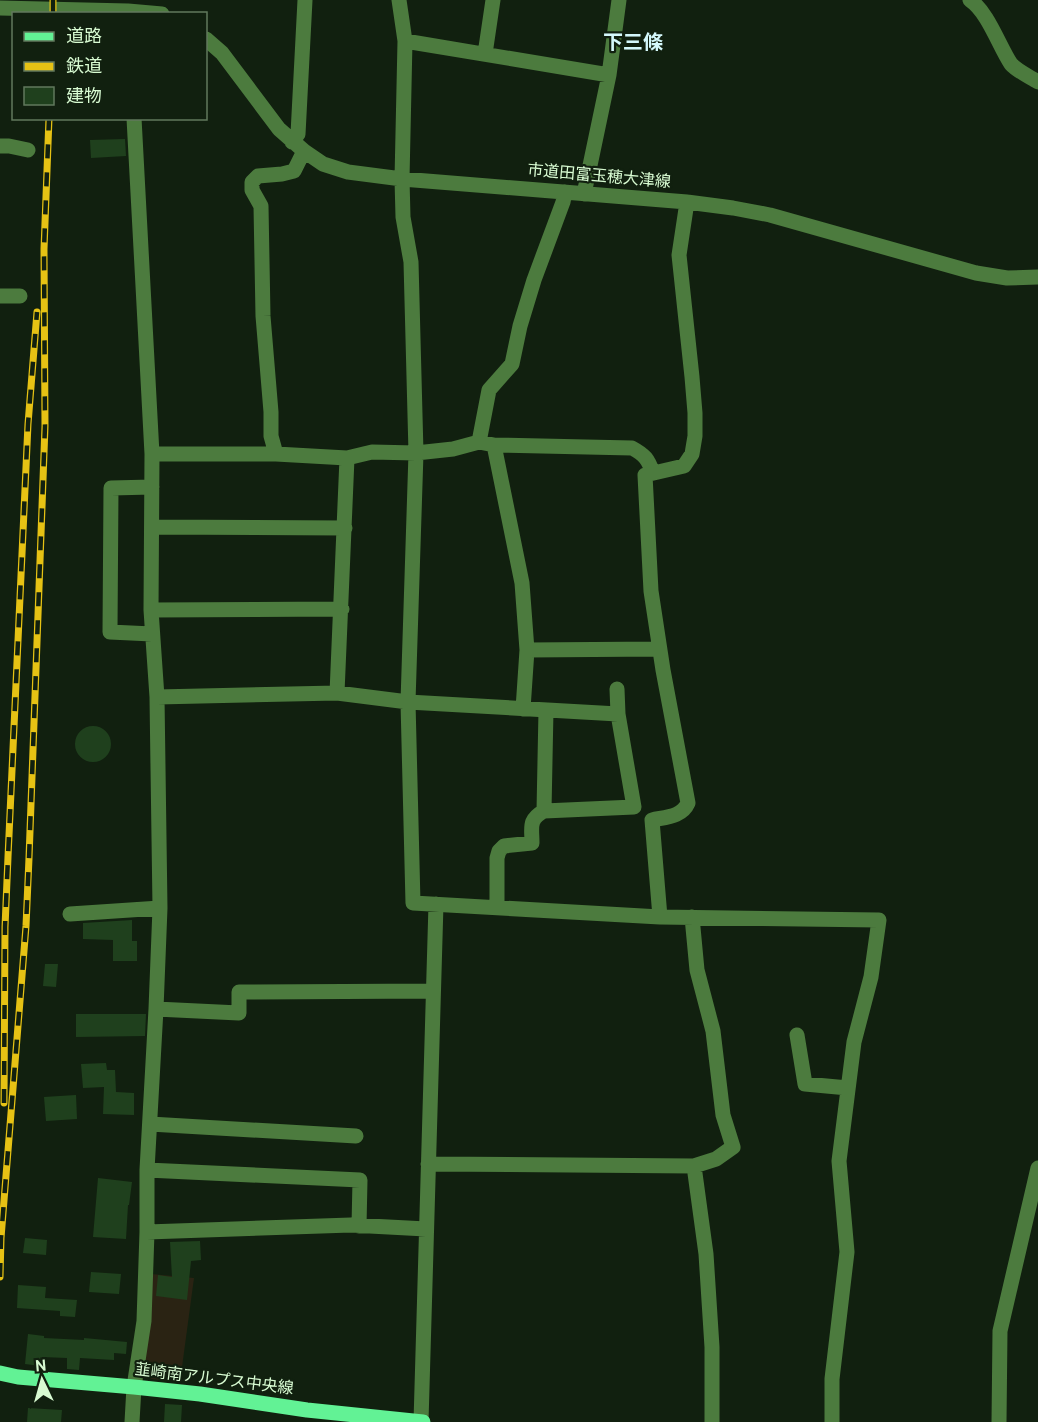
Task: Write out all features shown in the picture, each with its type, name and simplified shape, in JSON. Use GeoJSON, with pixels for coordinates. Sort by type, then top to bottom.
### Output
{"type":"FeatureCollection","features":[{"type":"Feature","properties":{"kind":"main road","name":"韮崎南アルプス中央線"},"geometry":{"type":"LineString","coordinates":[[0,1373],[18,1377],[200,1394],[307,1410],[422,1422]]}},
{"type":"Feature","properties":{"kind":"street"},"geometry":{"type":"LineString","coordinates":[[276,454],[271,436],[262,316],[261,206],[252,190],[252,182],[258,176],[294,171],[298,147],[305,0]]}},
{"type":"Feature","properties":{"kind":"street"},"geometry":{"type":"LineString","coordinates":[[399,0],[405,41],[403,218],[411,262],[416,453],[408,702],[413,903],[660,917],[879,920],[871,977],[854,1042],[839,1161],[847,1252],[832,1379],[832,1422]]}},
{"type":"Feature","properties":{"kind":"street"},"geometry":{"type":"LineString","coordinates":[[485,54],[493,0]]}},
{"type":"Feature","properties":{"kind":"street"},"geometry":{"type":"LineString","coordinates":[[584,194],[609,75],[619,0]]}},
{"type":"Feature","properties":{"kind":"street"},"geometry":{"type":"LineString","coordinates":[[970,0],[976,4],[996,35],[1012,66],[1038,82]]}},
{"type":"Feature","properties":{"kind":"street"},"geometry":{"type":"LineString","coordinates":[[0,8],[128,8],[159,12]]}},
{"type":"Feature","properties":{"kind":"street","name":"市道田富玉穂大津線"},"geometry":{"type":"LineString","coordinates":[[207,40],[222,53],[279,129],[298,147],[323,164],[348,172],[402,179],[687,202],[733,208],[770,215],[976,273],[1007,278],[1038,278]]}},
{"type":"Feature","properties":{"kind":"street"},"geometry":{"type":"LineString","coordinates":[[405,41],[609,75]]}},
{"type":"Feature","properties":{"kind":"street"},"geometry":{"type":"LineString","coordinates":[[132,1422],[134,1387],[144,1321],[147,1170],[160,908],[156,697],[150,610],[152,454],[134,120]]}},
{"type":"Feature","properties":{"kind":"street"},"geometry":{"type":"LineString","coordinates":[[0,146],[28,150]]}},
{"type":"Feature","properties":{"kind":"street"},"geometry":{"type":"LineString","coordinates":[[523,709],[527,650],[522,584],[487,444],[489,390],[512,364],[520,326],[534,280],[565,192]]}},
{"type":"Feature","properties":{"kind":"street"},"geometry":{"type":"LineString","coordinates":[[660,917],[652,820],[677,814],[685,810],[688,803],[651,591],[645,475],[684,466],[692,454],[695,436],[692,377],[679,255],[687,202]]}},
{"type":"Feature","properties":{"kind":"street"},"geometry":{"type":"LineString","coordinates":[[0,296],[20,296]]}},
{"type":"Feature","properties":{"kind":"street"},"geometry":{"type":"LineString","coordinates":[[152,454],[276,454],[347,458],[372,452],[416,453],[487,444],[632,448],[644,454],[653,473]]}},
{"type":"Feature","properties":{"kind":"street"},"geometry":{"type":"LineString","coordinates":[[338,693],[347,458]]}},
{"type":"Feature","properties":{"kind":"street"},"geometry":{"type":"LineString","coordinates":[[152,487],[111,488],[110,632],[152,634]]}},
{"type":"Feature","properties":{"kind":"street"},"geometry":{"type":"LineString","coordinates":[[152,527],[345,528]]}},
{"type":"Feature","properties":{"kind":"street"},"geometry":{"type":"LineString","coordinates":[[150,610],[342,609]]}},
{"type":"Feature","properties":{"kind":"street"},"geometry":{"type":"LineString","coordinates":[[527,650],[660,649]]}},
{"type":"Feature","properties":{"kind":"street"},"geometry":{"type":"LineString","coordinates":[[497,907],[499,851],[504,846],[532,843],[531,823],[536,815],[544,811],[634,807],[616,689]]}},
{"type":"Feature","properties":{"kind":"street"},"geometry":{"type":"LineString","coordinates":[[156,697],[338,693],[408,702],[618,714]]}},
{"type":"Feature","properties":{"kind":"street"},"geometry":{"type":"LineString","coordinates":[[544,811],[546,710]]}},
{"type":"Feature","properties":{"kind":"street"},"geometry":{"type":"LineString","coordinates":[[422,1422],[436,904]]}},
{"type":"Feature","properties":{"kind":"street"},"geometry":{"type":"LineString","coordinates":[[70,914],[160,908]]}},
{"type":"Feature","properties":{"kind":"street"},"geometry":{"type":"LineString","coordinates":[[428,1164],[694,1166],[716,1159],[733,1147],[723,1115],[713,1031],[697,970],[692,917]]}},
{"type":"Feature","properties":{"kind":"street"},"geometry":{"type":"LineString","coordinates":[[156,1009],[239,1013],[239,992],[433,991]]}},
{"type":"Feature","properties":{"kind":"street"},"geometry":{"type":"LineString","coordinates":[[797,1035],[805,1084],[848,1088]]}},
{"type":"Feature","properties":{"kind":"street"},"geometry":{"type":"LineString","coordinates":[[150,1124],[356,1136]]}},
{"type":"Feature","properties":{"kind":"street"},"geometry":{"type":"LineString","coordinates":[[694,1166],[706,1254],[712,1347],[712,1422]]}},
{"type":"Feature","properties":{"kind":"street"},"geometry":{"type":"LineString","coordinates":[[999,1422],[1000,1331],[1038,1168]]}},
{"type":"Feature","properties":{"kind":"street"},"geometry":{"type":"LineString","coordinates":[[147,1170],[360,1180],[359,1226]]}},
{"type":"Feature","properties":{"kind":"street"},"geometry":{"type":"LineString","coordinates":[[147,1232],[359,1226],[426,1229]]}},
{"type":"Feature","properties":{"kind":"shaded area"},"geometry":{"type":"Polygon","coordinates":[[[151,1274],[194,1278],[180,1382],[142,1378],[151,1274]]]}},
{"type":"Feature","properties":{"kind":"building"},"geometry":{"type":"Polygon","coordinates":[[[125,139],[126,156],[91,158],[90,140],[125,139]]]}},
{"type":"Feature","properties":{"kind":"building"},"geometry":{"type":"Polygon","coordinates":[[[93,726],[106,731],[111,744],[106,757],[93,762],[80,757],[75,744],[80,731],[93,726]]]}},
{"type":"Feature","properties":{"kind":"building"},"geometry":{"type":"Polygon","coordinates":[[[132,920],[132,941],[137,941],[137,961],[113,961],[113,940],[83,939],[83,923],[132,920]]]}},
{"type":"Feature","properties":{"kind":"building"},"geometry":{"type":"Polygon","coordinates":[[[45,964],[58,964],[56,987],[43,986],[45,964]]]}},
{"type":"Feature","properties":{"kind":"building"},"geometry":{"type":"Polygon","coordinates":[[[76,1014],[146,1014],[145,1036],[76,1037],[76,1014]]]}},
{"type":"Feature","properties":{"kind":"building"},"geometry":{"type":"Polygon","coordinates":[[[106,1063],[107,1070],[115,1070],[116,1092],[134,1093],[134,1115],[103,1114],[104,1087],[83,1088],[81,1064],[106,1063]]]}},
{"type":"Feature","properties":{"kind":"building"},"geometry":{"type":"Polygon","coordinates":[[[76,1095],[77,1119],[46,1121],[44,1097],[76,1095]]]}},
{"type":"Feature","properties":{"kind":"building"},"geometry":{"type":"Polygon","coordinates":[[[98,1178],[132,1182],[126,1239],[93,1237],[98,1178]]]}},
{"type":"Feature","properties":{"kind":"building"},"geometry":{"type":"Polygon","coordinates":[[[25,1238],[47,1240],[46,1255],[23,1253],[25,1238]]]}},
{"type":"Feature","properties":{"kind":"building"},"geometry":{"type":"Polygon","coordinates":[[[200,1241],[201,1260],[191,1261],[187,1300],[156,1296],[158,1275],[172,1277],[170,1242],[200,1241]]]}},
{"type":"Feature","properties":{"kind":"building"},"geometry":{"type":"Polygon","coordinates":[[[91,1272],[121,1274],[119,1294],[89,1292],[91,1272]]]}},
{"type":"Feature","properties":{"kind":"building"},"geometry":{"type":"Polygon","coordinates":[[[18,1285],[46,1287],[45,1298],[77,1300],[75,1317],[60,1316],[60,1311],[17,1308],[18,1285]]]}},
{"type":"Feature","properties":{"kind":"building"},"geometry":{"type":"Polygon","coordinates":[[[28,1334],[44,1336],[44,1338],[84,1340],[84,1338],[127,1342],[126,1354],[114,1353],[114,1360],[80,1358],[79,1370],[67,1369],[67,1358],[42,1357],[41,1366],[25,1364],[28,1334]]]}},
{"type":"Feature","properties":{"kind":"building"},"geometry":{"type":"Polygon","coordinates":[[[165,1404],[182,1405],[181,1422],[164,1422],[165,1404]]]}},
{"type":"Feature","properties":{"kind":"building"},"geometry":{"type":"Polygon","coordinates":[[[28,1408],[62,1410],[61,1422],[27,1422],[28,1408]]]}},
{"type":"Feature","properties":{"kind":"railway"},"geometry":{"type":"LineString","coordinates":[[53,0],[53,12]]}},
{"type":"Feature","properties":{"kind":"railway"},"geometry":{"type":"LineString","coordinates":[[0,1277],[29,858],[45,426],[44,249],[49,120]]}},
{"type":"Feature","properties":{"kind":"railway"},"geometry":{"type":"LineString","coordinates":[[4,1103],[5,927],[28,424],[37,312]]}},
{"type":"Feature","properties":{"kind":"district","name":"下三條"},"geometry":{"type":"Point","coordinates":[633,44]}}]}
